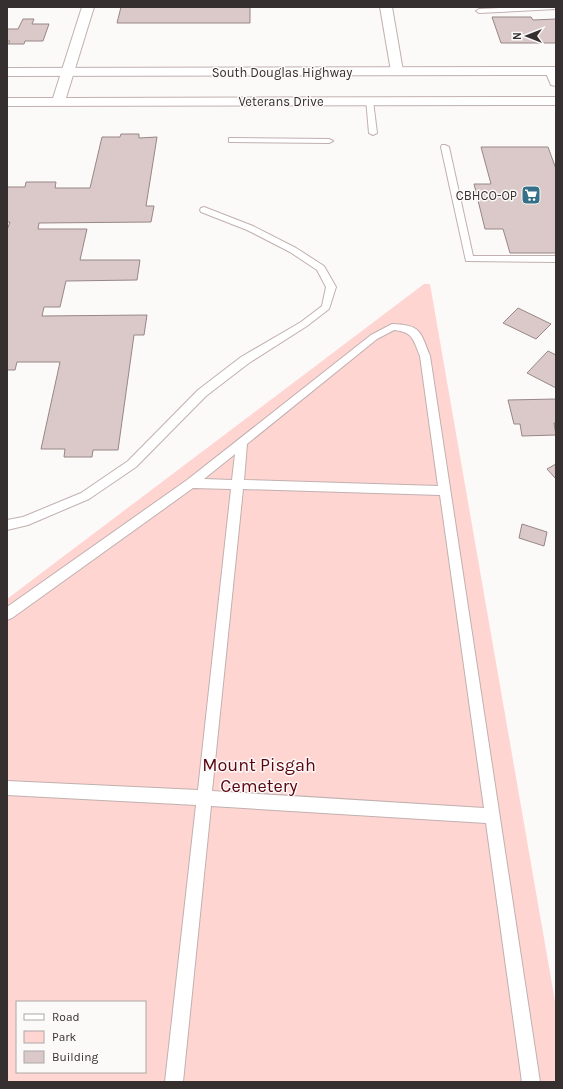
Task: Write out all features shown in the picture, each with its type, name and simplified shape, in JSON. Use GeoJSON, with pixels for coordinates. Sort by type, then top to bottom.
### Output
{"type":"FeatureCollection","features":[{"type":"Feature","properties":{"kind":"street"},"geometry":{"type":"LineString","coordinates":[[58,102],[88,7]]}},
{"type":"Feature","properties":{"kind":"street"},"geometry":{"type":"LineString","coordinates":[[386,7],[397,71]]}},
{"type":"Feature","properties":{"kind":"street","name":"South Douglas Highway"},"geometry":{"type":"LineString","coordinates":[[7,72],[397,71],[554,75]]}},
{"type":"Feature","properties":{"kind":"street","name":"Veterans Drive"},"geometry":{"type":"LineString","coordinates":[[7,102],[556,101]]}},
{"type":"Feature","properties":{"kind":"lane"},"geometry":{"type":"LineString","coordinates":[[479,11],[556,7]]}},
{"type":"Feature","properties":{"kind":"lane"},"geometry":{"type":"LineString","coordinates":[[369,101],[373,133]]}},
{"type":"Feature","properties":{"kind":"lane"},"geometry":{"type":"LineString","coordinates":[[232,140],[329,141]]}},
{"type":"Feature","properties":{"kind":"lane"},"geometry":{"type":"LineString","coordinates":[[445,147],[470,258],[556,259]]}},
{"type":"Feature","properties":{"kind":"lane"},"geometry":{"type":"LineString","coordinates":[[7,525],[24,522],[85,496],[132,464],[202,393],[244,360],[304,324],[326,307],[331,287],[321,268],[293,250],[250,228],[204,210]]}},
{"type":"Feature","properties":{"kind":"lane"},"geometry":{"type":"LineString","coordinates":[[7,614],[191,483],[374,337],[392,327],[408,328],[417,336],[425,356],[531,1082]]}},
{"type":"Feature","properties":{"kind":"lane"},"geometry":{"type":"LineString","coordinates":[[174,1082],[242,442]]}},
{"type":"Feature","properties":{"kind":"lane"},"geometry":{"type":"LineString","coordinates":[[191,483],[444,492]]}},
{"type":"Feature","properties":{"kind":"lane"},"geometry":{"type":"LineString","coordinates":[[7,788],[204,798],[493,816]]}},
{"type":"Feature","properties":{"kind":"green space","name":"Mount Pisgah Cemetery"},"geometry":{"type":"Polygon","coordinates":[[[424,284],[430,284],[556,1007],[556,1082],[7,1082],[7,599],[424,284]]]}},
{"type":"Feature","properties":{"kind":"building"},"geometry":{"type":"Polygon","coordinates":[[[121,7],[250,7],[250,23],[117,23],[121,7]]]}},
{"type":"Feature","properties":{"kind":"building"},"geometry":{"type":"Polygon","coordinates":[[[492,17],[531,17],[533,20],[556,19],[556,43],[501,43],[492,17]]]}},
{"type":"Feature","properties":{"kind":"building"},"geometry":{"type":"Polygon","coordinates":[[[23,19],[34,19],[32,24],[49,24],[43,41],[25,41],[24,44],[8,44],[10,41],[7,41],[7,29],[18,29],[23,19]]]}},
{"type":"Feature","properties":{"kind":"building"},"geometry":{"type":"Polygon","coordinates":[[[121,134],[139,134],[139,138],[157,137],[146,206],[154,206],[151,222],[39,223],[38,229],[87,229],[80,260],[140,260],[137,280],[66,281],[60,307],[44,307],[42,316],[147,315],[144,335],[134,335],[118,450],[93,450],[92,457],[64,457],[65,449],[41,449],[60,362],[17,362],[15,370],[7,370],[7,230],[10,222],[7,222],[7,187],[25,187],[26,182],[56,182],[55,188],[90,188],[102,137],[120,137],[121,134]]]}},
{"type":"Feature","properties":{"kind":"building"},"geometry":{"type":"Polygon","coordinates":[[[481,147],[548,147],[556,169],[556,253],[510,253],[503,229],[485,229],[474,184],[491,184],[481,147]]]}},
{"type":"Feature","properties":{"kind":"building"},"geometry":{"type":"Polygon","coordinates":[[[518,308],[551,324],[536,339],[503,323],[518,308]]]}},
{"type":"Feature","properties":{"kind":"building"},"geometry":{"type":"Polygon","coordinates":[[[548,351],[556,355],[556,388],[527,373],[548,351]]]}},
{"type":"Feature","properties":{"kind":"building"},"geometry":{"type":"Polygon","coordinates":[[[556,399],[556,423],[554,423],[556,435],[522,436],[520,424],[514,424],[508,400],[556,399]]]}},
{"type":"Feature","properties":{"kind":"building"},"geometry":{"type":"Polygon","coordinates":[[[556,464],[556,479],[547,469],[556,464]]]}},
{"type":"Feature","properties":{"kind":"building"},"geometry":{"type":"Polygon","coordinates":[[[522,524],[547,532],[544,546],[519,538],[522,524]]]}},
{"type":"Feature","properties":{"kind":"place","name":"CBHCO-OP"},"geometry":{"type":"Point","coordinates":[531,195]}}]}
